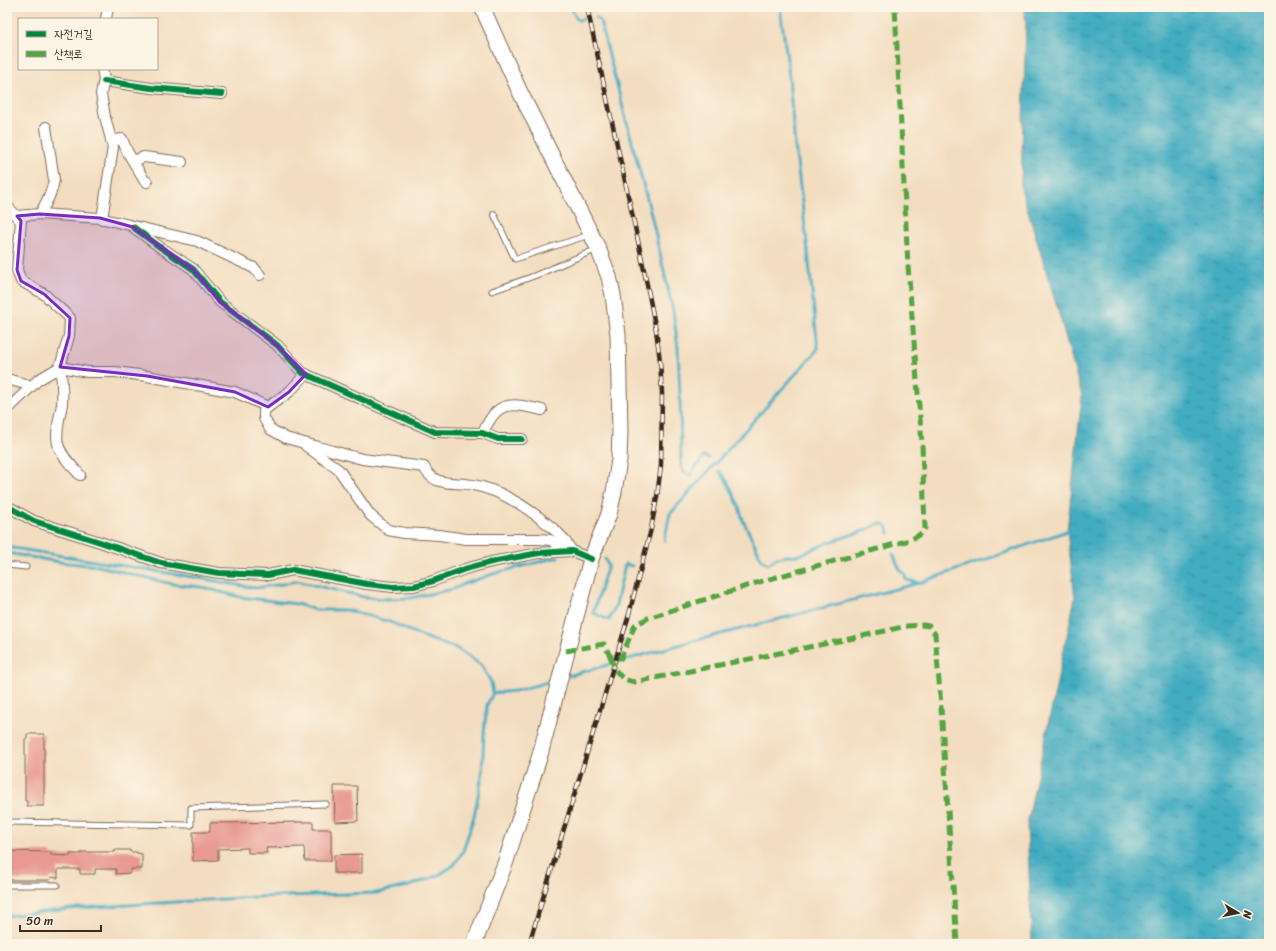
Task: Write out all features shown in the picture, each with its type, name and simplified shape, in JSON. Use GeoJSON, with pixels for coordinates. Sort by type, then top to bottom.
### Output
{"type":"FeatureCollection","features":[{"type":"Feature","properties":{"kind":"main road"},"geometry":{"type":"LineString","coordinates":[[474,944],[506,861],[540,755],[591,558],[609,514],[619,460],[620,432],[618,335],[609,277],[598,248],[590,235],[519,90],[482,7]]}},
{"type":"Feature","properties":{"kind":"street"},"geometry":{"type":"LineString","coordinates":[[106,18],[108,7]]}},
{"type":"Feature","properties":{"kind":"street"},"geometry":{"type":"LineString","coordinates":[[102,70],[104,81],[101,94],[113,147],[110,156],[102,219]]}},
{"type":"Feature","properties":{"kind":"street"},"geometry":{"type":"LineString","coordinates":[[104,81],[150,88],[222,94]]}},
{"type":"Feature","properties":{"kind":"street"},"geometry":{"type":"LineString","coordinates":[[40,214],[49,198],[54,180],[46,127]]}},
{"type":"Feature","properties":{"kind":"street"},"geometry":{"type":"LineString","coordinates":[[111,141],[122,139],[144,180],[147,182]]}},
{"type":"Feature","properties":{"kind":"street"},"geometry":{"type":"LineString","coordinates":[[133,161],[144,158],[182,162]]}},
{"type":"Feature","properties":{"kind":"street"},"geometry":{"type":"LineString","coordinates":[[7,206],[21,221],[17,270],[21,281],[44,294],[70,318],[69,336],[60,367],[63,380],[62,404],[58,428],[58,444],[67,461],[80,475]]}},
{"type":"Feature","properties":{"kind":"street"},"geometry":{"type":"LineString","coordinates":[[17,216],[40,214],[102,219],[197,241],[254,268],[260,275]]}},
{"type":"Feature","properties":{"kind":"street"},"geometry":{"type":"LineString","coordinates":[[133,227],[193,269],[220,302],[277,345],[303,373],[435,432],[482,433],[498,440],[522,439]]}},
{"type":"Feature","properties":{"kind":"street"},"geometry":{"type":"LineString","coordinates":[[7,410],[38,380],[60,367],[88,372],[115,372],[147,376],[235,392],[268,407]]}},
{"type":"Feature","properties":{"kind":"street"},"geometry":{"type":"LineString","coordinates":[[306,374],[289,392],[264,411],[264,418],[270,429],[286,438],[362,459],[424,467],[433,479],[448,483],[472,484],[485,488],[527,508],[559,534],[572,551]]}},
{"type":"Feature","properties":{"kind":"street"},"geometry":{"type":"LineString","coordinates":[[7,379],[32,386]]}},
{"type":"Feature","properties":{"kind":"street"},"geometry":{"type":"LineString","coordinates":[[482,433],[495,412],[503,407],[514,404],[542,410]]}},
{"type":"Feature","properties":{"kind":"street"},"geometry":{"type":"LineString","coordinates":[[302,442],[339,470],[370,515],[388,530],[466,539],[492,540],[522,538],[550,540],[572,551],[591,558]]}},
{"type":"Feature","properties":{"kind":"street"},"geometry":{"type":"LineString","coordinates":[[7,506],[34,521],[161,563],[226,573],[268,575],[293,570],[367,584],[393,587],[414,586],[491,562],[539,553],[572,551]]}},
{"type":"Feature","properties":{"kind":"lane"},"geometry":{"type":"LineString","coordinates":[[494,214],[515,258],[590,235]]}},
{"type":"Feature","properties":{"kind":"lane"},"geometry":{"type":"LineString","coordinates":[[492,291],[534,276],[598,248]]}},
{"type":"Feature","properties":{"kind":"lane"},"geometry":{"type":"LineString","coordinates":[[7,565],[26,567]]}},
{"type":"Feature","properties":{"kind":"lane"},"geometry":{"type":"LineString","coordinates":[[7,822],[191,825],[191,808],[326,804]]}},
{"type":"Feature","properties":{"kind":"lane"},"geometry":{"type":"LineString","coordinates":[[7,885],[56,885]]}},
{"type":"Feature","properties":{"kind":"highlighted area"},"geometry":{"type":"Polygon","coordinates":[[[40,214],[100,218],[133,227],[193,269],[220,302],[277,345],[306,374],[289,392],[268,407],[235,392],[147,376],[60,367],[69,336],[70,318],[44,294],[21,281],[17,270],[21,221],[17,216],[40,214]]]}},
{"type":"Feature","properties":{"kind":"water"},"geometry":{"type":"Polygon","coordinates":[[[1024,7],[1269,7],[1269,944],[1032,944],[1027,824],[1075,598],[1067,531],[1082,396],[1021,188],[1026,25],[1024,7]]]}},
{"type":"Feature","properties":{"kind":"building"},"geometry":{"type":"Polygon","coordinates":[[[27,734],[44,734],[44,806],[27,806],[27,801],[25,801],[25,739],[27,739],[27,734]]]}},
{"type":"Feature","properties":{"kind":"building"},"geometry":{"type":"Polygon","coordinates":[[[334,786],[357,786],[358,821],[335,822],[334,786]]]}},
{"type":"Feature","properties":{"kind":"building"},"geometry":{"type":"Polygon","coordinates":[[[313,822],[313,829],[331,829],[331,861],[305,861],[304,847],[266,848],[267,853],[248,853],[248,848],[218,849],[218,860],[193,861],[193,832],[210,832],[210,823],[313,822]]]}},
{"type":"Feature","properties":{"kind":"building"},"geometry":{"type":"Polygon","coordinates":[[[115,850],[130,850],[130,852],[142,854],[142,869],[131,869],[131,873],[116,874],[116,869],[95,869],[95,874],[80,874],[80,869],[58,869],[58,878],[51,877],[50,880],[7,880],[7,851],[51,852],[51,855],[70,856],[70,854],[81,854],[81,852],[115,852],[115,850]]]}},
{"type":"Feature","properties":{"kind":"building"},"geometry":{"type":"Polygon","coordinates":[[[362,854],[362,873],[334,873],[334,855],[362,854]]]}},
{"type":"Feature","properties":{"kind":"waterway"},"geometry":{"type":"LineString","coordinates":[[571,7],[576,18],[578,20],[583,19]]}},
{"type":"Feature","properties":{"kind":"waterway"},"geometry":{"type":"LineString","coordinates":[[664,541],[670,514],[818,349],[795,146],[788,66],[780,7]]}},
{"type":"Feature","properties":{"kind":"waterway"},"geometry":{"type":"LineString","coordinates":[[596,18],[600,21],[651,214],[673,311],[678,348],[681,463],[683,471],[690,475],[704,456],[709,458]]}},
{"type":"Feature","properties":{"kind":"waterway"},"geometry":{"type":"LineString","coordinates":[[719,471],[727,481],[762,560],[768,564],[777,558],[800,555],[878,524],[884,524],[888,528],[889,533]]}},
{"type":"Feature","properties":{"kind":"waterway"},"geometry":{"type":"LineString","coordinates":[[564,677],[686,643],[919,583],[1067,531]]}},
{"type":"Feature","properties":{"kind":"waterway"},"geometry":{"type":"LineString","coordinates":[[7,547],[255,588],[297,581],[364,597],[385,599],[410,598],[454,589],[496,573],[558,557]]}},
{"type":"Feature","properties":{"kind":"waterway"},"geometry":{"type":"LineString","coordinates":[[7,553],[60,562],[98,566],[172,584],[201,587],[240,597],[297,604],[316,610],[347,610],[390,622],[426,638],[456,648],[481,665],[491,682],[493,693],[515,691],[555,680]]}},
{"type":"Feature","properties":{"kind":"waterway"},"geometry":{"type":"LineString","coordinates":[[893,554],[900,570],[905,574],[906,580],[917,582]]}},
{"type":"Feature","properties":{"kind":"waterway"},"geometry":{"type":"LineString","coordinates":[[605,559],[608,565],[593,613],[609,620],[616,605],[625,564],[632,566]]}},
{"type":"Feature","properties":{"kind":"waterway"},"geometry":{"type":"LineString","coordinates":[[7,916],[79,908],[256,897],[376,893],[409,886],[439,875],[454,865],[463,851],[474,816],[482,776],[487,705],[493,693]]}},
{"type":"Feature","properties":{"kind":"railway"},"geometry":{"type":"LineString","coordinates":[[529,944],[628,618],[651,529],[661,465],[662,393],[656,330],[587,7]]}},
{"type":"Feature","properties":{"kind":"marked path"},"geometry":{"type":"LineString","coordinates":[[566,651],[604,644],[610,656],[621,658],[635,625],[648,618],[759,582],[906,541],[919,535],[925,528],[922,444],[908,266],[895,7]]}},
{"type":"Feature","properties":{"kind":"marked path"},"geometry":{"type":"LineString","coordinates":[[610,656],[618,674],[624,679],[635,682],[907,626],[929,626],[935,634],[957,944]]}},
{"type":"Feature","properties":{"kind":"cycle path"},"geometry":{"type":"LineString","coordinates":[[104,81],[151,88],[222,94]]}},
{"type":"Feature","properties":{"kind":"cycle path"},"geometry":{"type":"LineString","coordinates":[[133,227],[193,269],[220,302],[277,345],[303,373],[435,432],[482,433],[498,439],[522,439]]}},
{"type":"Feature","properties":{"kind":"cycle path"},"geometry":{"type":"LineString","coordinates":[[7,506],[34,521],[161,563],[219,573],[268,575],[293,570],[367,584],[393,587],[414,586],[491,562],[539,553],[572,551],[591,559]]}}]}
